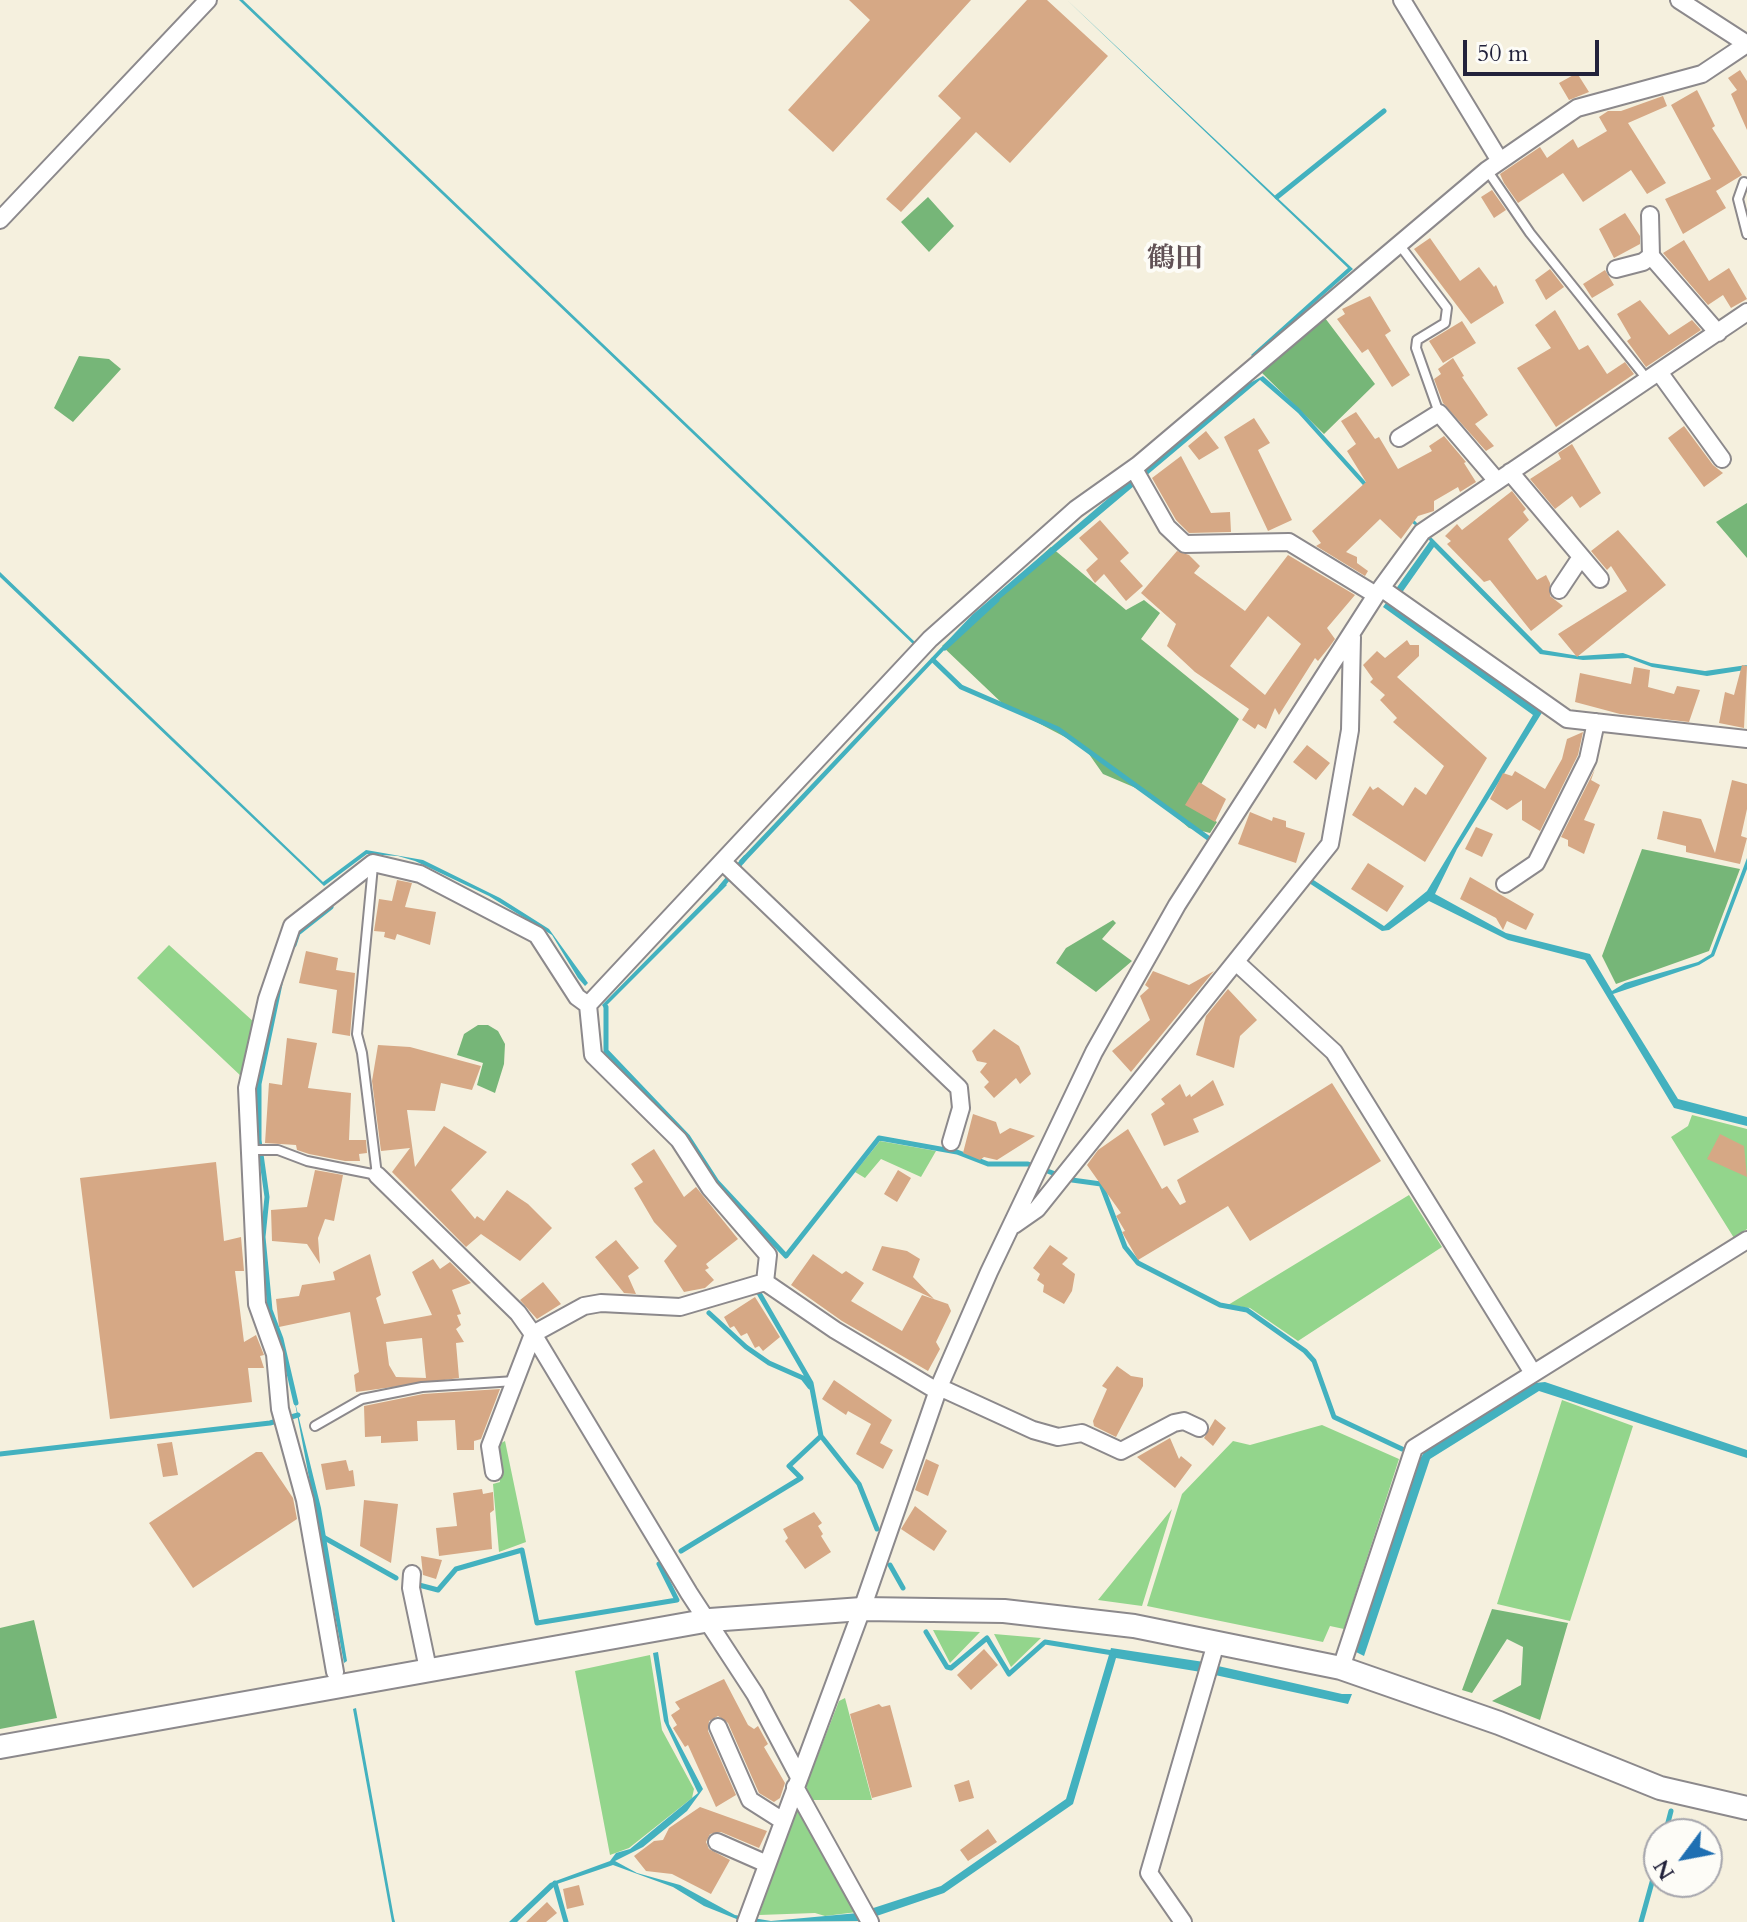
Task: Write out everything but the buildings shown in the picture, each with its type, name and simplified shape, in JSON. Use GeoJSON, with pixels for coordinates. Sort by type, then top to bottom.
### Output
{"type":"FeatureCollection","features":[{"type":"Feature","properties":{"kind":"street"},"geometry":{"type":"LineString","coordinates":[[0,220],[208,0]]}},
{"type":"Feature","properties":{"kind":"street"},"geometry":{"type":"LineString","coordinates":[[1402,0],[1494,166]]}},
{"type":"Feature","properties":{"kind":"street"},"geometry":{"type":"LineString","coordinates":[[588,1005],[930,639],[1076,509],[1134,469],[1398,243],[1494,166],[1577,108],[1702,74],[1747,44],[1679,0]]}},
{"type":"Feature","properties":{"kind":"street"},"geometry":{"type":"LineString","coordinates":[[1650,215],[1651,256],[1718,333]]}},
{"type":"Feature","properties":{"kind":"street"},"geometry":{"type":"LineString","coordinates":[[1616,269],[1643,262],[1651,256]]}},
{"type":"Feature","properties":{"kind":"street"},"geometry":{"type":"LineString","coordinates":[[746,1922],[862,1609],[938,1389],[1010,1227],[1094,1052],[1177,905],[1378,591],[1422,532],[1747,312]]}},
{"type":"Feature","properties":{"kind":"street"},"geometry":{"type":"LineString","coordinates":[[1654,376],[1722,459]]}},
{"type":"Feature","properties":{"kind":"street"},"geometry":{"type":"LineString","coordinates":[[1399,438],[1439,413],[1504,476],[1600,579]]}},
{"type":"Feature","properties":{"kind":"street"},"geometry":{"type":"LineString","coordinates":[[1134,469],[1167,527],[1185,544],[1289,542],[1378,591],[1567,719],[1747,739]]}},
{"type":"Feature","properties":{"kind":"street"},"geometry":{"type":"LineString","coordinates":[[1559,590],[1581,557]]}},
{"type":"Feature","properties":{"kind":"street"},"geometry":{"type":"LineString","coordinates":[[1010,1227],[1037,1209],[1330,844],[1350,730],[1352,636]]}},
{"type":"Feature","properties":{"kind":"street"},"geometry":{"type":"LineString","coordinates":[[1505,884],[1536,863],[1588,759],[1596,722]]}},
{"type":"Feature","properties":{"kind":"street"},"geometry":{"type":"LineString","coordinates":[[723,862],[959,1088],[961,1108],[951,1142]]}},
{"type":"Feature","properties":{"kind":"street"},"geometry":{"type":"LineString","coordinates":[[335,1672],[305,1500],[280,1409],[275,1354],[257,1304],[247,1088],[267,999],[292,926],[373,863],[420,874],[537,935],[577,997],[588,1005],[593,1055],[679,1140],[710,1188],[768,1255],[765,1282]]}},
{"type":"Feature","properties":{"kind":"street"},"geometry":{"type":"LineString","coordinates":[[1236,962],[1334,1052],[1533,1373]]}},
{"type":"Feature","properties":{"kind":"street"},"geometry":{"type":"LineString","coordinates":[[377,1175],[518,1313],[533,1334],[689,1593],[710,1620],[755,1694],[870,1922]]}},
{"type":"Feature","properties":{"kind":"street"},"geometry":{"type":"LineString","coordinates":[[1341,1668],[1414,1448],[1747,1240]]}},
{"type":"Feature","properties":{"kind":"street"},"geometry":{"type":"LineString","coordinates":[[494,1472],[490,1446],[533,1334],[584,1306],[601,1303],[680,1307],[765,1282]]}},
{"type":"Feature","properties":{"kind":"street"},"geometry":{"type":"LineString","coordinates":[[765,1282],[835,1330],[938,1389],[1033,1430],[1058,1437],[1082,1433],[1121,1451],[1174,1423],[1184,1421],[1199,1428]]}},
{"type":"Feature","properties":{"kind":"street"},"geometry":{"type":"LineString","coordinates":[[412,1574],[411,1588],[428,1669]]}},
{"type":"Feature","properties":{"kind":"street"},"geometry":{"type":"LineString","coordinates":[[0,1747],[710,1620],[862,1609],[1004,1611],[1134,1626],[1341,1668],[1499,1723],[1660,1788],[1747,1808]]}},
{"type":"Feature","properties":{"kind":"street"},"geometry":{"type":"LineString","coordinates":[[1183,1922],[1149,1873],[1216,1643]]}},
{"type":"Feature","properties":{"kind":"street"},"geometry":{"type":"LineString","coordinates":[[718,1727],[750,1800],[783,1821]]}},
{"type":"Feature","properties":{"kind":"street"},"geometry":{"type":"LineString","coordinates":[[717,1842],[767,1864]]}},
{"type":"Feature","properties":{"kind":"lane"},"geometry":{"type":"LineString","coordinates":[[1494,166],[1530,233],[1654,376]]}},
{"type":"Feature","properties":{"kind":"lane"},"geometry":{"type":"LineString","coordinates":[[1744,182],[1738,199],[1739,215],[1747,234]]}},
{"type":"Feature","properties":{"kind":"lane"},"geometry":{"type":"LineString","coordinates":[[1398,243],[1447,308],[1445,323],[1417,340],[1416,348],[1439,413]]}},
{"type":"Feature","properties":{"kind":"lane"},"geometry":{"type":"LineString","coordinates":[[250,1150],[278,1150],[307,1161],[377,1175],[357,1034],[373,863]]}},
{"type":"Feature","properties":{"kind":"lane"},"geometry":{"type":"LineString","coordinates":[[315,1426],[362,1399],[422,1387],[515,1381]]}},
{"type":"Feature","properties":{"kind":"green space"},"geometry":{"type":"Polygon","coordinates":[[[928,197],[954,226],[929,252],[901,222],[928,197]]]}},
{"type":"Feature","properties":{"kind":"green space"},"geometry":{"type":"Polygon","coordinates":[[[1325,318],[1375,384],[1324,434],[1259,370],[1325,318]]]}},
{"type":"Feature","properties":{"kind":"green space"},"geometry":{"type":"Polygon","coordinates":[[[79,356],[109,359],[121,369],[73,422],[54,408],[79,356]]]}},
{"type":"Feature","properties":{"kind":"green space"},"geometry":{"type":"Polygon","coordinates":[[[1747,503],[1747,558],[1716,522],[1747,503]]]}},
{"type":"Feature","properties":{"kind":"green space"},"geometry":{"type":"Polygon","coordinates":[[[1051,547],[1126,610],[1144,600],[1160,613],[1141,639],[1239,719],[1189,805],[1217,822],[1210,833],[1189,828],[1150,794],[1103,774],[1084,747],[1004,705],[942,646],[1051,547]]]}},
{"type":"Feature","properties":{"kind":"green space"},"geometry":{"type":"Polygon","coordinates":[[[1642,849],[1740,869],[1709,951],[1616,984],[1602,956],[1642,849]]]}},
{"type":"Feature","properties":{"kind":"green space"},"geometry":{"type":"Polygon","coordinates":[[[1113,920],[1116,923],[1102,939],[1132,961],[1096,992],[1056,963],[1066,948],[1113,920]]]}},
{"type":"Feature","properties":{"kind":"green space"},"geometry":{"type":"Polygon","coordinates":[[[169,945],[255,1023],[242,1077],[137,978],[169,945]]]}},
{"type":"Feature","properties":{"kind":"green space"},"geometry":{"type":"Polygon","coordinates":[[[478,1025],[488,1025],[498,1031],[505,1044],[504,1064],[495,1093],[477,1085],[483,1063],[457,1055],[464,1034],[478,1025]]]}},
{"type":"Feature","properties":{"kind":"green space"},"geometry":{"type":"Polygon","coordinates":[[[1692,1115],[1747,1129],[1747,1229],[1734,1238],[1671,1137],[1688,1126],[1692,1115]]]}},
{"type":"Feature","properties":{"kind":"green space"},"geometry":{"type":"Polygon","coordinates":[[[880,1141],[936,1151],[921,1177],[881,1159],[865,1178],[855,1172],[880,1141]]]}},
{"type":"Feature","properties":{"kind":"green space"},"geometry":{"type":"Polygon","coordinates":[[[1409,1195],[1442,1247],[1298,1341],[1250,1308],[1228,1305],[1409,1195]]]}},
{"type":"Feature","properties":{"kind":"green space"},"geometry":{"type":"Polygon","coordinates":[[[1562,1400],[1633,1426],[1570,1621],[1497,1604],[1562,1400]]]}},
{"type":"Feature","properties":{"kind":"green space"},"geometry":{"type":"Polygon","coordinates":[[[1322,1425],[1399,1459],[1344,1629],[1330,1626],[1323,1642],[1147,1606],[1182,1494],[1233,1441],[1250,1445],[1322,1425]]]}},
{"type":"Feature","properties":{"kind":"green space"},"geometry":{"type":"Polygon","coordinates":[[[505,1441],[526,1542],[499,1552],[493,1484],[500,1482],[493,1447],[505,1441]]]}},
{"type":"Feature","properties":{"kind":"green space"},"geometry":{"type":"Polygon","coordinates":[[[1172,1509],[1142,1606],[1098,1600],[1172,1509]]]}},
{"type":"Feature","properties":{"kind":"green space"},"geometry":{"type":"Polygon","coordinates":[[[1492,1609],[1568,1623],[1540,1720],[1492,1701],[1521,1685],[1523,1647],[1507,1639],[1472,1693],[1462,1690],[1492,1609]]]}},
{"type":"Feature","properties":{"kind":"green space"},"geometry":{"type":"Polygon","coordinates":[[[34,1620],[57,1718],[0,1729],[0,1628],[34,1620]]]}},
{"type":"Feature","properties":{"kind":"green space"},"geometry":{"type":"Polygon","coordinates":[[[933,1630],[980,1632],[950,1663],[933,1630]]]}},
{"type":"Feature","properties":{"kind":"green space"},"geometry":{"type":"Polygon","coordinates":[[[994,1634],[1041,1638],[1011,1667],[994,1634]]]}},
{"type":"Feature","properties":{"kind":"green space"},"geometry":{"type":"Polygon","coordinates":[[[650,1655],[662,1730],[694,1789],[692,1798],[629,1848],[610,1855],[575,1671],[650,1655]]]}},
{"type":"Feature","properties":{"kind":"green space"},"geometry":{"type":"Polygon","coordinates":[[[845,1698],[872,1800],[811,1800],[806,1786],[839,1701],[845,1698]]]}},
{"type":"Feature","properties":{"kind":"green space"},"geometry":{"type":"Polygon","coordinates":[[[798,1802],[857,1912],[825,1916],[815,1913],[759,1915],[798,1802]]]}},
{"type":"Feature","properties":{"kind":"water"},"geometry":{"type":"Polygon","coordinates":[[[239,0],[243,0],[916,643],[914,645],[239,0]]]}},
{"type":"Feature","properties":{"kind":"water"},"geometry":{"type":"Polygon","coordinates":[[[1067,0],[1353,269],[1253,357],[1251,355],[1348,268],[1067,0]]]}},
{"type":"Feature","properties":{"kind":"water"},"geometry":{"type":"Polygon","coordinates":[[[1263,376],[1299,408],[1373,490],[1415,521],[1543,650],[1579,656],[1623,653],[1651,663],[1705,671],[1747,665],[1745,670],[1707,676],[1652,667],[1628,658],[1583,660],[1540,654],[1434,547],[1394,604],[1543,711],[1457,849],[1435,894],[1506,933],[1590,954],[1612,991],[1625,983],[1698,962],[1711,954],[1747,858],[1747,869],[1714,956],[1699,965],[1613,994],[1678,1099],[1747,1117],[1747,1126],[1674,1108],[1585,960],[1508,940],[1429,901],[1389,930],[1382,931],[1309,883],[1312,879],[1384,926],[1427,891],[1533,715],[1383,607],[1430,541],[1415,525],[1371,494],[1298,413],[1260,380],[964,629],[743,864],[739,861],[972,615],[1244,386],[1263,376]]]}},
{"type":"Feature","properties":{"kind":"water"},"geometry":{"type":"Polygon","coordinates":[[[0,572],[323,882],[366,850],[423,860],[500,898],[549,929],[588,983],[585,986],[578,978],[552,935],[489,896],[415,861],[398,856],[367,854],[324,886],[0,577],[0,572]]]}},
{"type":"Feature","properties":{"kind":"water"},"geometry":{"type":"Polygon","coordinates":[[[723,882],[727,885],[604,1008],[602,1005],[723,882]]]}},
{"type":"Feature","properties":{"kind":"water"},"geometry":{"type":"Polygon","coordinates":[[[1545,1382],[1747,1450],[1747,1458],[1539,1391],[1430,1459],[1364,1656],[1356,1652],[1418,1462],[1425,1451],[1535,1383],[1545,1382]]]}},
{"type":"Feature","properties":{"kind":"water"},"geometry":{"type":"Polygon","coordinates":[[[294,1398],[321,1508],[347,1661],[344,1663],[294,1398]]]}},
{"type":"Feature","properties":{"kind":"water"},"geometry":{"type":"Polygon","coordinates":[[[1111,1648],[1204,1662],[1201,1672],[1116,1658],[1073,1804],[944,1893],[862,1921],[744,1922],[704,1906],[673,1887],[613,1865],[557,1884],[517,1922],[509,1922],[550,1883],[610,1861],[616,1853],[630,1849],[698,1793],[664,1721],[653,1653],[658,1652],[669,1724],[703,1789],[687,1811],[643,1847],[615,1861],[637,1873],[680,1885],[735,1915],[771,1921],[858,1913],[941,1886],[1066,1799],[1111,1648]]]}},
{"type":"Feature","properties":{"kind":"water"},"geometry":{"type":"Polygon","coordinates":[[[1218,1666],[1352,1694],[1348,1704],[1215,1675],[1218,1666]]]}},
{"type":"Feature","properties":{"kind":"water"},"geometry":{"type":"Polygon","coordinates":[[[356,1708],[395,1922],[392,1922],[353,1709],[356,1708]]]}},
{"type":"Feature","properties":{"kind":"waterway"},"geometry":{"type":"LineString","coordinates":[[1277,197],[1384,111]]}},
{"type":"Feature","properties":{"kind":"waterway"},"geometry":{"type":"LineString","coordinates":[[945,648],[997,600]]}},
{"type":"Feature","properties":{"kind":"waterway"},"geometry":{"type":"LineString","coordinates":[[933,660],[961,687],[1058,729],[1215,843]]}},
{"type":"Feature","properties":{"kind":"waterway"},"geometry":{"type":"LineString","coordinates":[[721,887],[745,858]]}},
{"type":"Feature","properties":{"kind":"waterway"},"geometry":{"type":"LineString","coordinates":[[294,945],[298,933],[331,907]]}},
{"type":"Feature","properties":{"kind":"waterway"},"geometry":{"type":"LineString","coordinates":[[280,984],[259,1084],[259,1140],[267,1197],[263,1237],[270,1310],[281,1339],[296,1403]]}},
{"type":"Feature","properties":{"kind":"waterway"},"geometry":{"type":"LineString","coordinates":[[606,1007],[606,1051],[688,1137],[717,1182],[786,1256],[879,1138],[957,1152],[988,1164],[1028,1164],[1072,1180],[1101,1184],[1125,1247],[1138,1263],[1220,1305],[1247,1310],[1305,1351],[1314,1361],[1334,1417],[1402,1449]]}},
{"type":"Feature","properties":{"kind":"waterway"},"geometry":{"type":"LineString","coordinates":[[759,1293],[811,1383],[821,1436],[859,1484],[877,1529]]}},
{"type":"Feature","properties":{"kind":"waterway"},"geometry":{"type":"LineString","coordinates":[[709,1313],[746,1347],[769,1363],[803,1378],[810,1387]]}},
{"type":"Feature","properties":{"kind":"waterway"},"geometry":{"type":"LineString","coordinates":[[0,1454],[270,1423],[298,1415]]}},
{"type":"Feature","properties":{"kind":"waterway"},"geometry":{"type":"LineString","coordinates":[[681,1551],[801,1478],[789,1466],[821,1436]]}},
{"type":"Feature","properties":{"kind":"waterway"},"geometry":{"type":"LineString","coordinates":[[323,1537],[396,1578]]}},
{"type":"Feature","properties":{"kind":"waterway"},"geometry":{"type":"LineString","coordinates":[[419,1585],[438,1590],[456,1569],[522,1550],[537,1623],[677,1600],[659,1564]]}},
{"type":"Feature","properties":{"kind":"waterway"},"geometry":{"type":"LineString","coordinates":[[890,1565],[903,1588]]}},
{"type":"Feature","properties":{"kind":"waterway"},"geometry":{"type":"LineString","coordinates":[[926,1632],[947,1667],[951,1668],[987,1638],[1009,1674],[1045,1642],[1113,1653]]}},
{"type":"Feature","properties":{"kind":"waterway"},"geometry":{"type":"LineString","coordinates":[[1669,1818],[1671,1811]]}},
{"type":"Feature","properties":{"kind":"waterway"},"geometry":{"type":"LineString","coordinates":[[555,1883],[566,1922]]}},
{"type":"Feature","properties":{"kind":"waterway"},"geometry":{"type":"LineString","coordinates":[[1641,1922],[1648,1898]]}},
{"type":"Feature","properties":{"kind":"district","name":"鶴田"},"geometry":{"type":"Point","coordinates":[1175,261]}}]}
